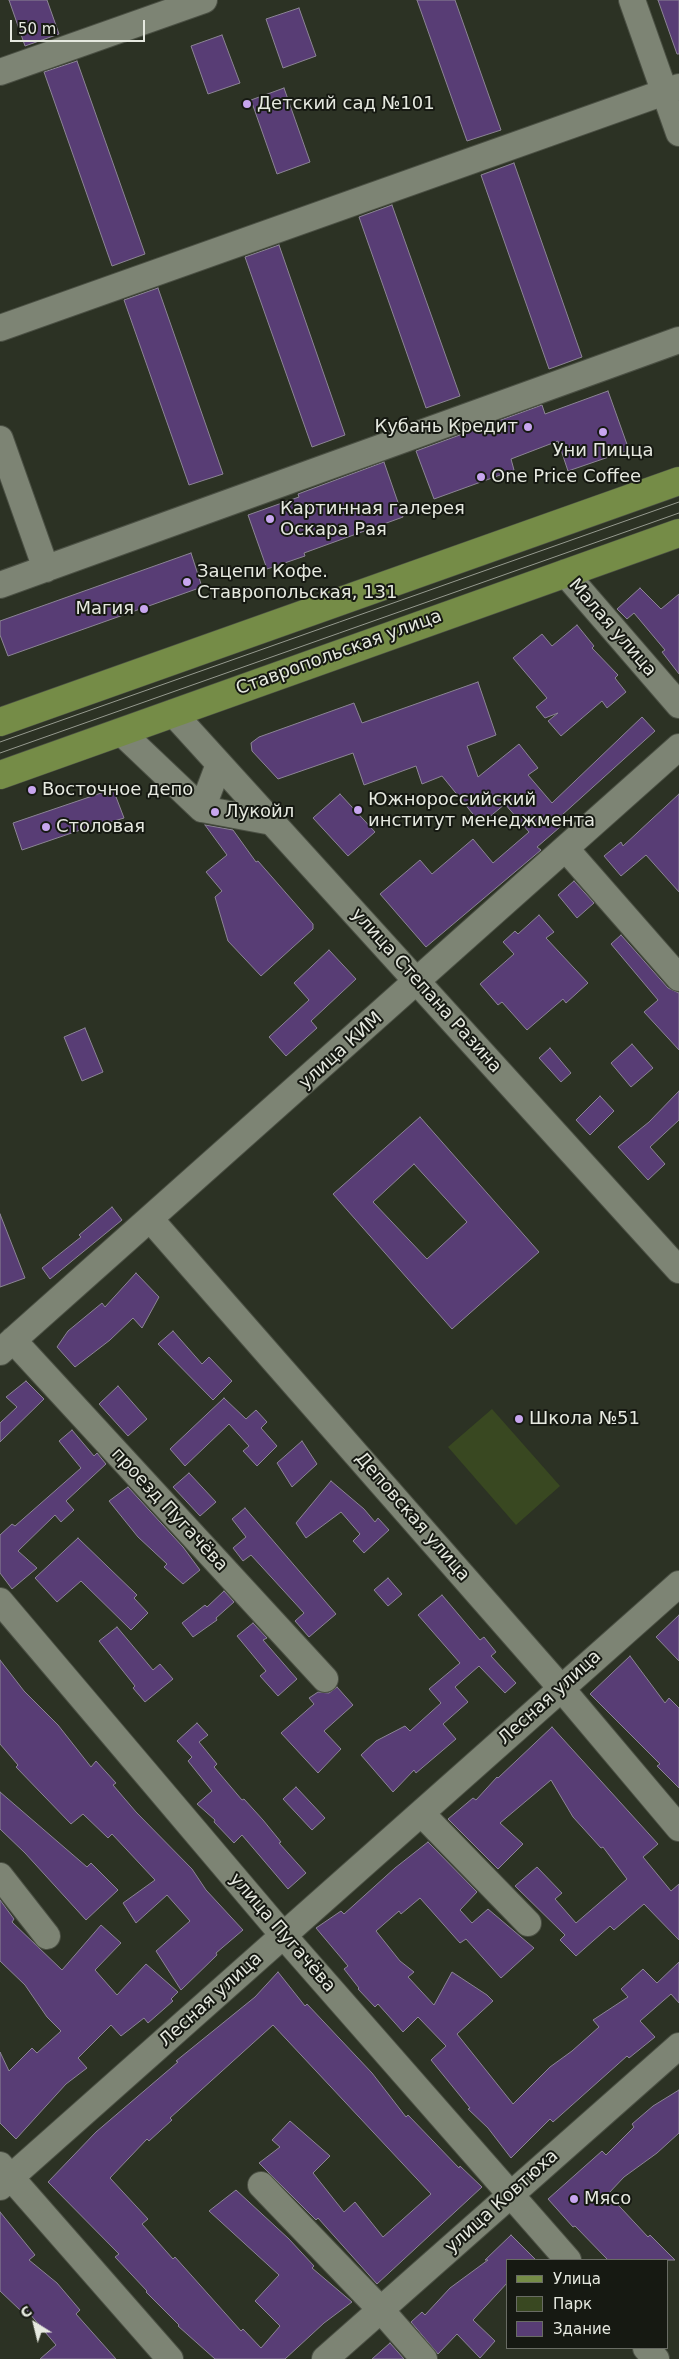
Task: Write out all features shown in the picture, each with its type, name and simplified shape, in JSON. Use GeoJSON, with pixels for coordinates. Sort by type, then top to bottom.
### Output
{"type":"FeatureCollection","features":[{"type":"Feature","properties":{"kind":"main road"},"geometry":{"type":"LineString","coordinates":[[0,722],[679,481]]}},
{"type":"Feature","properties":{"kind":"main road","name":"Ставропольская улица"},"geometry":{"type":"LineString","coordinates":[[0,775],[679,533]]}},
{"type":"Feature","properties":{"kind":"street"},"geometry":{"type":"LineString","coordinates":[[0,72],[204,0]]}},
{"type":"Feature","properties":{"kind":"street"},"geometry":{"type":"LineString","coordinates":[[632,0],[672,90],[679,133]]}},
{"type":"Feature","properties":{"kind":"street"},"geometry":{"type":"LineString","coordinates":[[0,328],[672,90]]}},
{"type":"Feature","properties":{"kind":"street"},"geometry":{"type":"LineString","coordinates":[[0,585],[679,340]]}},
{"type":"Feature","properties":{"kind":"street"},"geometry":{"type":"LineString","coordinates":[[0,439],[46,569]]}},
{"type":"Feature","properties":{"kind":"street","name":"Малая улица"},"geometry":{"type":"LineString","coordinates":[[565,573],[679,706]]}},
{"type":"Feature","properties":{"kind":"street","name":"улица Степана Разина"},"geometry":{"type":"LineString","coordinates":[[173,712],[679,1270]]}},
{"type":"Feature","properties":{"kind":"street"},"geometry":{"type":"LineString","coordinates":[[121,732],[202,809],[272,822]]}},
{"type":"Feature","properties":{"kind":"street","name":"улица КИМ"},"geometry":{"type":"LineString","coordinates":[[7,1346],[151,1220],[679,747]]}},
{"type":"Feature","properties":{"kind":"street"},"geometry":{"type":"LineString","coordinates":[[202,809],[219,764]]}},
{"type":"Feature","properties":{"kind":"street"},"geometry":{"type":"LineString","coordinates":[[566,849],[679,978]]}},
{"type":"Feature","properties":{"kind":"street","name":"Деповская улица"},"geometry":{"type":"LineString","coordinates":[[151,1220],[676,1818]]}},
{"type":"Feature","properties":{"kind":"street","name":"проезд Пугачёва"},"geometry":{"type":"LineString","coordinates":[[7,1346],[324,1679]]}},
{"type":"Feature","properties":{"kind":"street","name":"Лесная улица"},"geometry":{"type":"LineString","coordinates":[[4,2177],[283,1936],[679,1584]]}},
{"type":"Feature","properties":{"kind":"street","name":"улица Пугачёва"},"geometry":{"type":"LineString","coordinates":[[0,1601],[283,1936],[567,2259]]}},
{"type":"Feature","properties":{"kind":"street"},"geometry":{"type":"LineString","coordinates":[[421,1813],[528,1923]]}},
{"type":"Feature","properties":{"kind":"street"},"geometry":{"type":"LineString","coordinates":[[0,1876],[47,1936]]}},
{"type":"Feature","properties":{"kind":"street","name":"улица Ковтюха"},"geometry":{"type":"LineString","coordinates":[[325,2359],[679,2046]]}},
{"type":"Feature","properties":{"kind":"street"},"geometry":{"type":"LineString","coordinates":[[4,2177],[170,2359]]}},
{"type":"Feature","properties":{"kind":"street"},"geometry":{"type":"LineString","coordinates":[[261,2185],[381,2310],[424,2359]]}},
{"type":"Feature","properties":{"kind":"street"},"geometry":{"type":"LineString","coordinates":[[647,2349],[656,2359]]}},
{"type":"Feature","properties":{"kind":"green space"},"geometry":{"type":"Polygon","coordinates":[[[492,1409],[560,1486],[516,1525],[448,1447],[492,1409]]]}},
{"type":"Feature","properties":{"kind":"building"},"geometry":{"type":"Polygon","coordinates":[[[9,0],[47,0],[59,34],[25,46],[9,0]]]}},
{"type":"Feature","properties":{"kind":"building"},"geometry":{"type":"Polygon","coordinates":[[[417,0],[455,0],[501,130],[467,141],[417,0]]]}},
{"type":"Feature","properties":{"kind":"building"},"geometry":{"type":"Polygon","coordinates":[[[658,0],[679,0],[679,54],[677,54],[658,0]]]}},
{"type":"Feature","properties":{"kind":"building"},"geometry":{"type":"Polygon","coordinates":[[[299,8],[316,56],[283,68],[266,19],[299,8]]]}},
{"type":"Feature","properties":{"kind":"building"},"geometry":{"type":"Polygon","coordinates":[[[222,35],[240,83],[208,94],[191,46],[222,35]]]}},
{"type":"Feature","properties":{"kind":"building"},"geometry":{"type":"Polygon","coordinates":[[[77,61],[145,254],[112,266],[44,72],[77,61]]]}},
{"type":"Feature","properties":{"kind":"building"},"geometry":{"type":"Polygon","coordinates":[[[284,88],[310,162],[277,174],[251,100],[284,88]]]}},
{"type":"Feature","properties":{"kind":"building"},"geometry":{"type":"Polygon","coordinates":[[[514,163],[582,357],[549,369],[481,175],[514,163]]]}},
{"type":"Feature","properties":{"kind":"building"},"geometry":{"type":"Polygon","coordinates":[[[392,205],[460,396],[426,408],[359,217],[392,205]]]}},
{"type":"Feature","properties":{"kind":"building"},"geometry":{"type":"Polygon","coordinates":[[[279,245],[345,435],[312,447],[245,257],[279,245]]]}},
{"type":"Feature","properties":{"kind":"building"},"geometry":{"type":"Polygon","coordinates":[[[158,288],[223,474],[189,485],[124,300],[158,288]]]}},
{"type":"Feature","properties":{"kind":"building"},"geometry":{"type":"Polygon","coordinates":[[[608,391],[629,450],[568,471],[558,441],[511,459],[514,470],[434,499],[416,451],[542,405],[545,414],[608,391]]]}},
{"type":"Feature","properties":{"kind":"building"},"geometry":{"type":"Polygon","coordinates":[[[384,462],[403,517],[304,553],[305,556],[267,569],[248,515],[299,497],[298,494],[384,462]]]}},
{"type":"Feature","properties":{"kind":"building"},"geometry":{"type":"Polygon","coordinates":[[[191,553],[202,587],[8,656],[0,635],[0,621],[191,553]]]}},
{"type":"Feature","properties":{"kind":"building"},"geometry":{"type":"Polygon","coordinates":[[[640,588],[661,609],[679,594],[679,674],[662,652],[665,650],[634,613],[627,619],[617,609],[640,588]]]}},
{"type":"Feature","properties":{"kind":"building"},"geometry":{"type":"Polygon","coordinates":[[[577,625],[594,646],[592,648],[618,675],[615,678],[626,692],[607,708],[602,701],[561,736],[548,721],[558,713],[545,718],[536,707],[547,698],[513,658],[542,634],[552,646],[577,625]]]}},
{"type":"Feature","properties":{"kind":"building"},"geometry":{"type":"Polygon","coordinates":[[[478,682],[496,735],[467,746],[478,777],[519,744],[538,768],[528,775],[552,803],[642,717],[655,731],[562,815],[567,821],[537,847],[541,850],[426,947],[380,894],[420,860],[432,874],[473,839],[493,863],[529,832],[505,804],[481,824],[442,776],[422,784],[416,766],[364,785],[353,753],[278,779],[252,751],[251,743],[259,737],[354,703],[362,723],[478,682]]]}},
{"type":"Feature","properties":{"kind":"building"},"geometry":{"type":"Polygon","coordinates":[[[113,789],[124,818],[95,827],[95,825],[22,850],[13,823],[113,789]]]}},
{"type":"Feature","properties":{"kind":"building"},"geometry":{"type":"Polygon","coordinates":[[[340,794],[375,832],[348,856],[313,818],[340,794]]]}},
{"type":"Feature","properties":{"kind":"building"},"geometry":{"type":"Polygon","coordinates":[[[679,794],[679,892],[646,855],[621,876],[604,856],[621,842],[623,846],[679,794]]]}},
{"type":"Feature","properties":{"kind":"building"},"geometry":{"type":"Polygon","coordinates":[[[205,825],[233,830],[256,862],[258,861],[313,924],[313,929],[261,976],[228,941],[215,897],[222,891],[206,872],[227,855],[205,825]]]}},
{"type":"Feature","properties":{"kind":"building"},"geometry":{"type":"Polygon","coordinates":[[[574,881],[594,903],[577,918],[558,895],[574,881]]]}},
{"type":"Feature","properties":{"kind":"building"},"geometry":{"type":"Polygon","coordinates":[[[539,915],[554,932],[546,938],[588,983],[566,1003],[563,999],[527,1030],[502,1002],[498,1005],[480,984],[514,954],[503,942],[515,931],[518,934],[539,915]]]}},
{"type":"Feature","properties":{"kind":"building"},"geometry":{"type":"Polygon","coordinates":[[[621,935],[668,988],[679,993],[679,1050],[644,1012],[658,1000],[611,944],[621,935]]]}},
{"type":"Feature","properties":{"kind":"building"},"geometry":{"type":"Polygon","coordinates":[[[329,950],[356,979],[311,1021],[317,1028],[286,1056],[269,1037],[309,1000],[294,983],[329,950]]]}},
{"type":"Feature","properties":{"kind":"building"},"geometry":{"type":"Polygon","coordinates":[[[85,1028],[103,1072],[82,1081],[64,1037],[85,1028]]]}},
{"type":"Feature","properties":{"kind":"building"},"geometry":{"type":"Polygon","coordinates":[[[632,1044],[653,1068],[631,1087],[611,1063],[632,1044]]]}},
{"type":"Feature","properties":{"kind":"building"},"geometry":{"type":"Polygon","coordinates":[[[550,1048],[571,1073],[561,1082],[539,1058],[550,1048]]]}},
{"type":"Feature","properties":{"kind":"building"},"geometry":{"type":"Polygon","coordinates":[[[679,1091],[679,1120],[650,1147],[665,1164],[648,1180],[618,1147],[649,1122],[679,1091]]]}},
{"type":"Feature","properties":{"kind":"building"},"geometry":{"type":"Polygon","coordinates":[[[600,1096],[614,1111],[590,1135],[576,1120],[600,1096]]]}},
{"type":"Feature","properties":{"kind":"building"},"geometry":{"type":"Polygon","coordinates":[[[420,1117],[539,1252],[452,1329],[333,1194],[420,1117]],[[414,1164],[373,1202],[427,1259],[467,1222],[414,1164]]]}},
{"type":"Feature","properties":{"kind":"building"},"geometry":{"type":"Polygon","coordinates":[[[112,1207],[122,1220],[50,1279],[42,1268],[81,1237],[79,1235],[112,1207]]]}},
{"type":"Feature","properties":{"kind":"building"},"geometry":{"type":"Polygon","coordinates":[[[0,1214],[25,1278],[0,1287],[0,1214]]]}},
{"type":"Feature","properties":{"kind":"building"},"geometry":{"type":"Polygon","coordinates":[[[136,1273],[159,1297],[142,1328],[133,1318],[110,1340],[75,1367],[57,1347],[68,1331],[102,1303],[105,1307],[136,1273]]]}},
{"type":"Feature","properties":{"kind":"building"},"geometry":{"type":"Polygon","coordinates":[[[173,1331],[202,1364],[209,1357],[232,1381],[213,1400],[158,1344],[173,1331]]]}},
{"type":"Feature","properties":{"kind":"building"},"geometry":{"type":"Polygon","coordinates":[[[26,1381],[44,1399],[0,1442],[0,1423],[17,1407],[6,1397],[26,1381]]]}},
{"type":"Feature","properties":{"kind":"building"},"geometry":{"type":"Polygon","coordinates":[[[118,1386],[147,1419],[128,1436],[99,1404],[118,1386]]]}},
{"type":"Feature","properties":{"kind":"building"},"geometry":{"type":"Polygon","coordinates":[[[224,1398],[246,1419],[256,1410],[267,1422],[261,1428],[277,1446],[257,1466],[243,1451],[249,1446],[229,1424],[185,1466],[170,1449],[224,1398]]]}},
{"type":"Feature","properties":{"kind":"building"},"geometry":{"type":"Polygon","coordinates":[[[72,1430],[94,1456],[97,1453],[106,1464],[66,1501],[74,1510],[61,1522],[55,1515],[18,1551],[37,1568],[12,1589],[0,1573],[0,1535],[12,1524],[15,1526],[81,1468],[59,1441],[72,1430]]]}},
{"type":"Feature","properties":{"kind":"building"},"geometry":{"type":"Polygon","coordinates":[[[302,1441],[317,1464],[292,1487],[277,1463],[302,1441]]]}},
{"type":"Feature","properties":{"kind":"building"},"geometry":{"type":"Polygon","coordinates":[[[189,1473],[216,1502],[200,1516],[173,1487],[189,1473]]]}},
{"type":"Feature","properties":{"kind":"building"},"geometry":{"type":"Polygon","coordinates":[[[331,1481],[364,1509],[375,1522],[378,1518],[389,1530],[364,1553],[353,1541],[360,1534],[341,1512],[306,1538],[296,1523],[331,1481]]]}},
{"type":"Feature","properties":{"kind":"building"},"geometry":{"type":"Polygon","coordinates":[[[128,1487],[183,1547],[200,1570],[183,1584],[164,1567],[167,1564],[138,1537],[109,1501],[128,1487]]]}},
{"type":"Feature","properties":{"kind":"building"},"geometry":{"type":"Polygon","coordinates":[[[245,1508],[336,1614],[309,1637],[295,1621],[304,1613],[251,1555],[243,1561],[233,1548],[246,1537],[232,1519],[245,1508]]]}},
{"type":"Feature","properties":{"kind":"building"},"geometry":{"type":"Polygon","coordinates":[[[78,1538],[137,1595],[134,1598],[148,1613],[131,1630],[81,1581],[57,1602],[35,1578],[78,1538]]]}},
{"type":"Feature","properties":{"kind":"building"},"geometry":{"type":"Polygon","coordinates":[[[388,1578],[402,1594],[388,1606],[374,1590],[388,1578]]]}},
{"type":"Feature","properties":{"kind":"building"},"geometry":{"type":"Polygon","coordinates":[[[224,1591],[234,1602],[216,1618],[217,1620],[193,1637],[182,1623],[205,1605],[207,1607],[224,1591]]]}},
{"type":"Feature","properties":{"kind":"building"},"geometry":{"type":"Polygon","coordinates":[[[442,1595],[480,1640],[484,1637],[496,1652],[491,1656],[516,1683],[505,1693],[479,1666],[455,1687],[468,1702],[443,1724],[456,1739],[416,1773],[414,1770],[393,1792],[361,1755],[376,1741],[405,1726],[410,1731],[441,1703],[429,1689],[460,1663],[418,1615],[442,1595]]]}},
{"type":"Feature","properties":{"kind":"building"},"geometry":{"type":"Polygon","coordinates":[[[679,1615],[679,1661],[656,1637],[679,1615]]]}},
{"type":"Feature","properties":{"kind":"building"},"geometry":{"type":"Polygon","coordinates":[[[253,1623],[267,1638],[263,1640],[297,1679],[278,1696],[260,1676],[266,1671],[237,1636],[253,1623]]]}},
{"type":"Feature","properties":{"kind":"building"},"geometry":{"type":"Polygon","coordinates":[[[117,1627],[153,1670],[160,1664],[173,1679],[145,1702],[133,1688],[135,1686],[99,1641],[117,1627]]]}},
{"type":"Feature","properties":{"kind":"building"},"geometry":{"type":"Polygon","coordinates":[[[630,1656],[665,1703],[669,1698],[679,1708],[679,1788],[657,1766],[660,1764],[590,1694],[630,1656]]]}},
{"type":"Feature","properties":{"kind":"building"},"geometry":{"type":"Polygon","coordinates":[[[0,1660],[24,1691],[58,1725],[91,1767],[96,1761],[116,1783],[113,1785],[136,1812],[192,1869],[206,1890],[243,1930],[216,1953],[217,1955],[181,1990],[156,1951],[190,1921],[167,1895],[136,1923],[123,1903],[155,1880],[112,1834],[108,1838],[83,1814],[71,1824],[16,1767],[18,1765],[0,1744],[0,1660]]]}},
{"type":"Feature","properties":{"kind":"building"},"geometry":{"type":"Polygon","coordinates":[[[337,1687],[353,1705],[324,1731],[341,1749],[318,1773],[281,1733],[314,1704],[309,1698],[318,1692],[329,1693],[337,1687]]]}},
{"type":"Feature","properties":{"kind":"building"},"geometry":{"type":"Polygon","coordinates":[[[197,1723],[208,1735],[199,1742],[217,1764],[214,1767],[242,1800],[244,1799],[263,1820],[281,1842],[279,1843],[306,1873],[288,1889],[242,1835],[234,1843],[214,1822],[215,1820],[197,1804],[212,1791],[188,1761],[192,1757],[177,1741],[197,1723]]]}},
{"type":"Feature","properties":{"kind":"building"},"geometry":{"type":"Polygon","coordinates":[[[552,1727],[658,1844],[643,1857],[671,1891],[679,1884],[679,1940],[644,1904],[614,1930],[610,1926],[576,1956],[560,1940],[565,1935],[515,1886],[537,1867],[562,1893],[555,1899],[576,1923],[627,1879],[603,1847],[601,1848],[573,1817],[551,1780],[500,1823],[523,1844],[498,1869],[448,1819],[473,1798],[476,1800],[497,1777],[552,1727]]]}},
{"type":"Feature","properties":{"kind":"building"},"geometry":{"type":"Polygon","coordinates":[[[296,1787],[325,1818],[312,1830],[283,1799],[296,1787]]]}},
{"type":"Feature","properties":{"kind":"building"},"geometry":{"type":"Polygon","coordinates":[[[0,1792],[87,1867],[91,1863],[118,1890],[86,1920],[25,1853],[0,1829],[0,1792]]]}},
{"type":"Feature","properties":{"kind":"building"},"geometry":{"type":"Polygon","coordinates":[[[428,1842],[477,1892],[460,1910],[472,1923],[488,1909],[534,1948],[501,1978],[466,1939],[460,1943],[420,1898],[401,1914],[399,1911],[376,1931],[400,1961],[414,1972],[408,1977],[434,2005],[452,1972],[493,2001],[457,2034],[513,2104],[550,2067],[572,2051],[599,2027],[593,2020],[628,1997],[621,1989],[643,1969],[657,1983],[679,1962],[679,2003],[671,1994],[640,2021],[655,2037],[629,2058],[627,2056],[553,2122],[550,2119],[511,2158],[488,2128],[468,2109],[470,2108],[431,2060],[446,2046],[418,2017],[403,2032],[378,2004],[375,2007],[358,1989],[344,1969],[348,1966],[316,1928],[341,1911],[344,1914],[395,1868],[428,1842]]]}},
{"type":"Feature","properties":{"kind":"building"},"geometry":{"type":"Polygon","coordinates":[[[0,1900],[14,1919],[12,1922],[62,1970],[101,1925],[121,1943],[95,1970],[117,1995],[146,1964],[178,1992],[171,1999],[173,2001],[148,2023],[144,2018],[121,2036],[111,2025],[78,2058],[87,2068],[66,2084],[16,2139],[0,2123],[0,2052],[9,2071],[32,2048],[37,2053],[61,2031],[47,2017],[25,1985],[0,1961],[0,1900]]]}},
{"type":"Feature","properties":{"kind":"building"},"geometry":{"type":"Polygon","coordinates":[[[278,1972],[305,2006],[307,2004],[372,2073],[406,2117],[408,2115],[459,2168],[460,2166],[482,2187],[377,2284],[318,2218],[316,2220],[259,2163],[280,2147],[272,2140],[290,2121],[330,2156],[313,2173],[344,2212],[355,2202],[383,2237],[431,2194],[273,2025],[170,2118],[172,2120],[149,2141],[147,2139],[110,2178],[148,2219],[142,2224],[173,2259],[175,2257],[241,2331],[243,2329],[261,2348],[280,2326],[255,2301],[279,2275],[209,2211],[236,2190],[289,2239],[314,2266],[312,2268],[352,2302],[324,2323],[285,2359],[215,2359],[178,2326],[115,2257],[119,2254],[48,2182],[96,2132],[178,2062],[176,2061],[255,1997],[278,1972]]]}},
{"type":"Feature","properties":{"kind":"building"},"geometry":{"type":"Polygon","coordinates":[[[679,2090],[679,2133],[657,2153],[624,2177],[608,2194],[648,2237],[650,2235],[675,2260],[607,2259],[575,2226],[573,2227],[548,2199],[602,2151],[606,2155],[634,2127],[632,2124],[653,2106],[679,2090]]]}},
{"type":"Feature","properties":{"kind":"building"},"geometry":{"type":"Polygon","coordinates":[[[0,2212],[35,2255],[29,2260],[57,2283],[80,2310],[76,2314],[116,2359],[40,2359],[56,2345],[24,2307],[20,2310],[0,2291],[0,2212]]]}},
{"type":"Feature","properties":{"kind":"building"},"geometry":{"type":"Polygon","coordinates":[[[511,2235],[535,2259],[507,2259],[507,2283],[473,2320],[495,2341],[480,2358],[457,2334],[438,2354],[411,2322],[422,2312],[425,2315],[450,2288],[488,2260],[485,2260],[511,2235]]]}},
{"type":"Feature","properties":{"kind":"building"},"geometry":{"type":"Polygon","coordinates":[[[390,2343],[404,2359],[372,2359],[390,2343]]]}},
{"type":"Feature","properties":{"kind":"tram line"},"geometry":{"type":"LineString","coordinates":[[0,742],[679,502]]}},
{"type":"Feature","properties":{"kind":"tram line"},"geometry":{"type":"LineString","coordinates":[[0,753],[679,513]]}},
{"type":"Feature","properties":{"kind":"place","name":"Детский сад №101"},"geometry":{"type":"Point","coordinates":[247,104]}},
{"type":"Feature","properties":{"kind":"place","name":"Кубань Кредит"},"geometry":{"type":"Point","coordinates":[528,427]}},
{"type":"Feature","properties":{"kind":"place","name":"Уни Пицца"},"geometry":{"type":"Point","coordinates":[603,432]}},
{"type":"Feature","properties":{"kind":"place","name":"One Price Coffee"},"geometry":{"type":"Point","coordinates":[481,477]}},
{"type":"Feature","properties":{"kind":"place","name":"Картинная галерея Оскара Рая"},"geometry":{"type":"Point","coordinates":[270,519]}},
{"type":"Feature","properties":{"kind":"place","name":"Зацепи Кофе. Ставропольская, 131"},"geometry":{"type":"Point","coordinates":[187,582]}},
{"type":"Feature","properties":{"kind":"place","name":"Магия"},"geometry":{"type":"Point","coordinates":[144,609]}},
{"type":"Feature","properties":{"kind":"place","name":"Восточное депо"},"geometry":{"type":"Point","coordinates":[32,790]}},
{"type":"Feature","properties":{"kind":"place","name":"Южнороссийский институт менеджмента"},"geometry":{"type":"Point","coordinates":[358,810]}},
{"type":"Feature","properties":{"kind":"place","name":"Лукойл"},"geometry":{"type":"Point","coordinates":[215,812]}},
{"type":"Feature","properties":{"kind":"place","name":"Столовая"},"geometry":{"type":"Point","coordinates":[46,827]}},
{"type":"Feature","properties":{"kind":"place","name":"Школа №51"},"geometry":{"type":"Point","coordinates":[519,1419]}},
{"type":"Feature","properties":{"kind":"place","name":"Мясо"},"geometry":{"type":"Point","coordinates":[574,2199]}}]}
